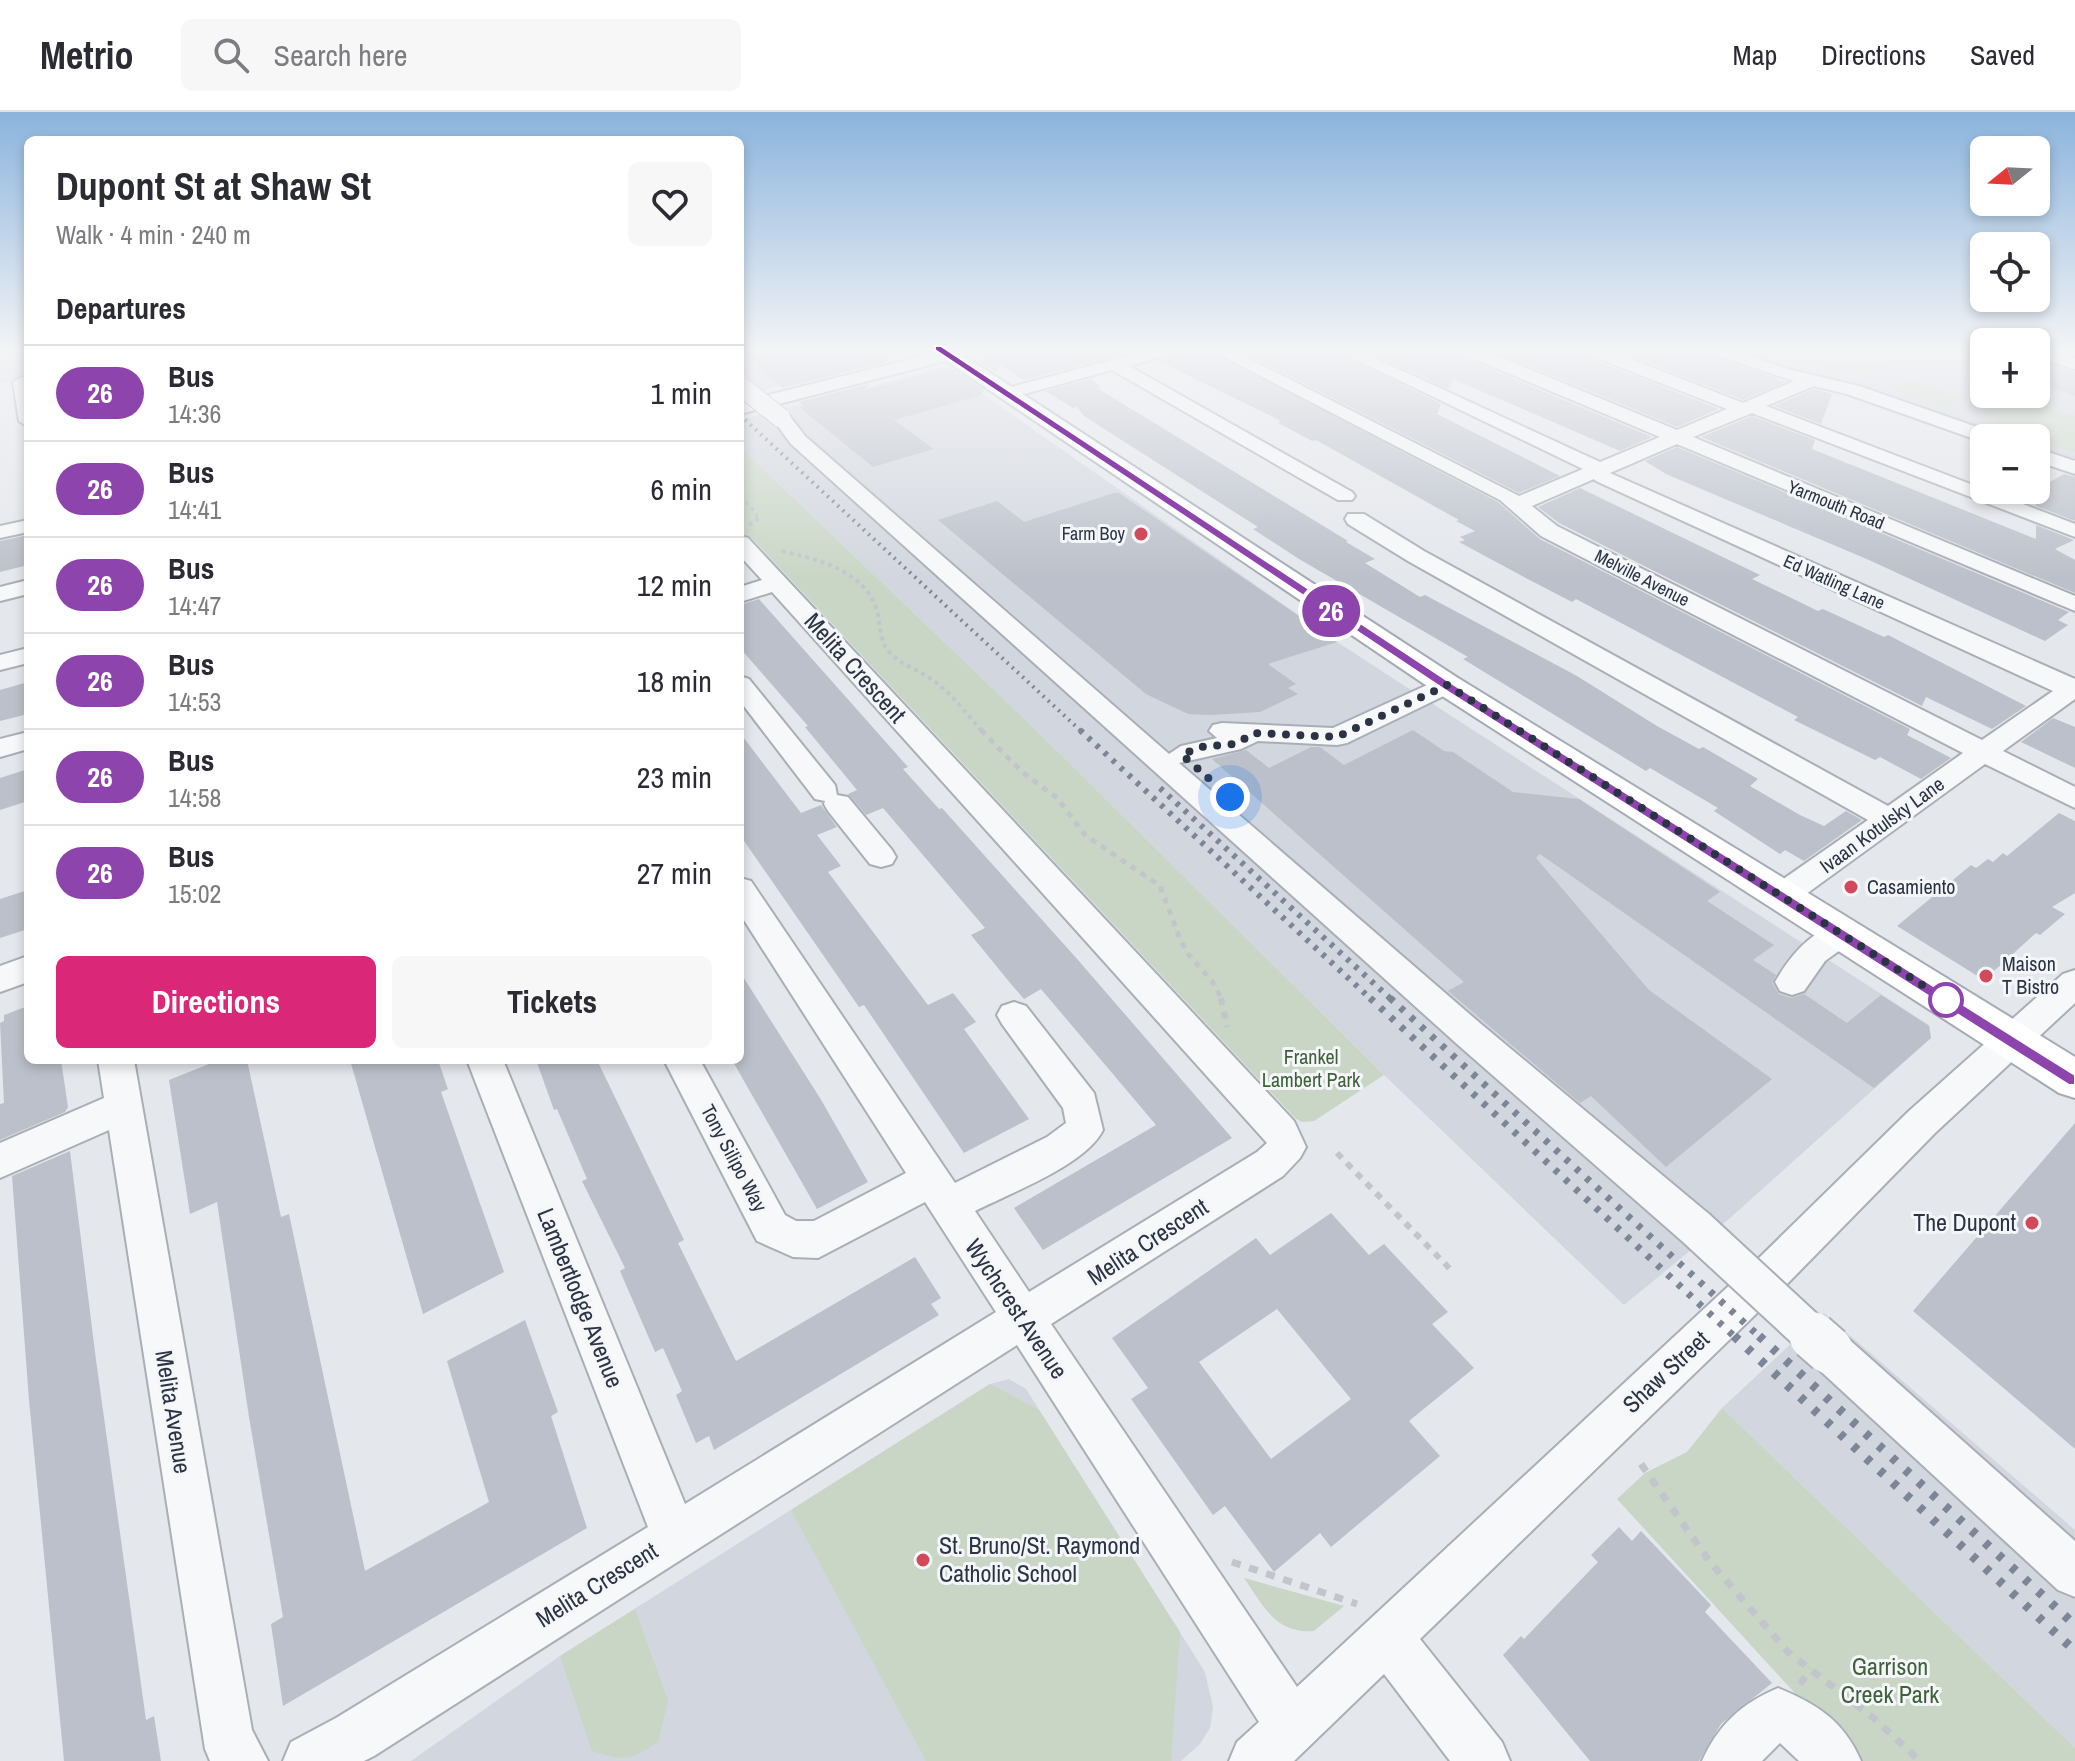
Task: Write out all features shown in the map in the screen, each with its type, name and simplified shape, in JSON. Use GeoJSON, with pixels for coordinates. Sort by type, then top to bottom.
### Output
{"type":"FeatureCollection","features":[{"type":"Feature","properties":{"kind":"main road"},"geometry":{"type":"LineString","coordinates":[[1053,425],[1447,685],[1839,935],[2075,1080]]}},
{"type":"Feature","properties":{"kind":"street"},"geometry":{"type":"LineString","coordinates":[[786,425],[798,440],[1249,842],[1532,1090],[1696,1228],[2075,1573]]}},
{"type":"Feature","properties":{"kind":"street"},"geometry":{"type":"LineString","coordinates":[[1221,425],[1345,496]]}},
{"type":"Feature","properties":{"kind":"street","name":"Melville Avenue"},"geometry":{"type":"LineString","coordinates":[[1364,425],[1518,504],[1549,531],[2075,799]]}},
{"type":"Feature","properties":{"kind":"street","name":"Ed Watling Lane"},"geometry":{"type":"LineString","coordinates":[[1501,425],[1598,471],[1603,477],[2073,688]]}},
{"type":"Feature","properties":{"kind":"street","name":"Yarmouth Road"},"geometry":{"type":"LineString","coordinates":[[1644,425],[2075,604]]}},
{"type":"Feature","properties":{"kind":"street"},"geometry":{"type":"LineString","coordinates":[[1518,504],[1710,425]]}},
{"type":"Feature","properties":{"kind":"street"},"geometry":{"type":"LineString","coordinates":[[1791,425],[2075,531]]}},
{"type":"Feature","properties":{"kind":"street"},"geometry":{"type":"LineString","coordinates":[[2050,459],[2075,468]]}},
{"type":"Feature","properties":{"kind":"street"},"geometry":{"type":"LineString","coordinates":[[1356,519],[1430,564],[1890,820]]}},
{"type":"Feature","properties":{"kind":"street"},"geometry":{"type":"LineString","coordinates":[[0,532],[24,527]]}},
{"type":"Feature","properties":{"kind":"street","name":"Melita Crescent"},"geometry":{"type":"LineString","coordinates":[[310,1761],[355,1737],[1025,1320],[1270,1164],[1287,1147],[1281,1132],[1260,1107],[778,567],[744,536]]}},
{"type":"Feature","properties":{"kind":"street"},"geometry":{"type":"LineString","coordinates":[[744,592],[778,567]]}},
{"type":"Feature","properties":{"kind":"street"},"geometry":{"type":"LineString","coordinates":[[0,594],[24,588]]}},
{"type":"Feature","properties":{"kind":"street"},"geometry":{"type":"LineString","coordinates":[[0,663],[24,656]]}},
{"type":"Feature","properties":{"kind":"street"},"geometry":{"type":"LineString","coordinates":[[1222,731],[1337,737],[1447,685]]}},
{"type":"Feature","properties":{"kind":"street","name":"Ivaan Kotulsky Lane"},"geometry":{"type":"LineString","coordinates":[[1780,897],[2073,688]]}},
{"type":"Feature","properties":{"kind":"street"},"geometry":{"type":"LineString","coordinates":[[744,689],[881,857]]}},
{"type":"Feature","properties":{"kind":"street"},"geometry":{"type":"LineString","coordinates":[[1120,701],[1443,986]]}},
{"type":"Feature","properties":{"kind":"street"},"geometry":{"type":"LineString","coordinates":[[1182,755],[1199,747],[1236,744],[1254,733]]}},
{"type":"Feature","properties":{"kind":"street"},"geometry":{"type":"LineString","coordinates":[[0,748],[24,741]]}},
{"type":"Feature","properties":{"kind":"street","name":"Wychcrest Avenue"},"geometry":{"type":"LineString","coordinates":[[744,895],[938,1193],[1025,1320],[1275,1744]]}},
{"type":"Feature","properties":{"kind":"street"},"geometry":{"type":"LineString","coordinates":[[1792,982],[1814,952],[1839,935]]}},
{"type":"Feature","properties":{"kind":"street"},"geometry":{"type":"LineString","coordinates":[[0,979],[24,970]]}},
{"type":"Feature","properties":{"kind":"street","name":"Shaw Street"},"geometry":{"type":"LineString","coordinates":[[1275,1744],[1372,1621],[1775,1269],[1922,1122],[2075,983]]}},
{"type":"Feature","properties":{"kind":"street","name":"Tony Silipo Way"},"geometry":{"type":"LineString","coordinates":[[684,1064],[771,1228],[793,1239],[818,1240],[1060,1149],[1085,1130],[1081,1104],[1014,1015]]}},
{"type":"Feature","properties":{"kind":"street","name":"Melita Avenue"},"geometry":{"type":"LineString","coordinates":[[117,1064],[226,1730],[231,1749],[241,1761]]}},
{"type":"Feature","properties":{"kind":"street","name":"Lambertlodge Avenue"},"geometry":{"type":"LineString","coordinates":[[487,1064],[675,1536]]}},
{"type":"Feature","properties":{"kind":"street"},"geometry":{"type":"LineString","coordinates":[[0,1161],[122,1107]]}},
{"type":"Feature","properties":{"kind":"street"},"geometry":{"type":"LineString","coordinates":[[1372,1621],[1483,1761]]}},
{"type":"Feature","properties":{"kind":"street"},"geometry":{"type":"LineString","coordinates":[[1729,1761],[1753,1730],[1778,1714],[1805,1728],[1834,1761]]}},
{"type":"Feature","properties":{"kind":"path"},"geometry":{"type":"LineString","coordinates":[[744,500],[756,513],[757,520],[744,534]]}},
{"type":"Feature","properties":{"kind":"path"},"geometry":{"type":"LineString","coordinates":[[778,567],[826,563],[846,572],[877,610],[881,639],[886,647],[916,672],[932,679],[1021,771],[1057,798],[1085,835],[1160,886],[1180,939],[1189,955],[1212,981],[1223,1002],[1229,1034]]}},
{"type":"Feature","properties":{"kind":"path"},"geometry":{"type":"LineString","coordinates":[[1337,1153],[1454,1273]]}},
{"type":"Feature","properties":{"kind":"path"},"geometry":{"type":"LineString","coordinates":[[1641,1464],[1710,1562],[1788,1652],[1876,1720],[1920,1761]]}},
{"type":"Feature","properties":{"kind":"path"},"geometry":{"type":"LineString","coordinates":[[1223,1559],[1372,1621]]}},
{"type":"Feature","properties":{"kind":"shaded area"},"geometry":{"type":"Polygon","coordinates":[[[744,425],[1027,425],[1337,642],[1929,1025],[1931,1038],[1730,1218],[1624,1305],[1384,1075],[1035,729],[744,451],[744,425]]]}},
{"type":"Feature","properties":{"kind":"shaded area"},"geometry":{"type":"Polygon","coordinates":[[[2050,425],[2075,425],[2075,461],[2050,453],[2050,425]]]}},
{"type":"Feature","properties":{"kind":"shaded area"},"geometry":{"type":"Polygon","coordinates":[[[1824,1313],[2075,1530],[2075,1748],[1722,1408],[1824,1313]]]}},
{"type":"Feature","properties":{"kind":"shaded area","name":"St. Bruno/St. Raymond Catholic School"},"geometry":{"type":"Polygon","coordinates":[[[1009,1379],[1026,1389],[1205,1672],[1213,1707],[1210,1728],[1200,1744],[1181,1761],[411,1761],[560,1656],[990,1384],[1009,1379]]]}},
{"type":"Feature","properties":{"kind":"green space"},"geometry":{"type":"Polygon","coordinates":[[[2050,425],[2075,425],[2075,452],[2050,444],[2050,425]]]}},
{"type":"Feature","properties":{"kind":"green space","name":"Frankel Lambert Park"},"geometry":{"type":"Polygon","coordinates":[[[744,451],[1035,729],[1384,1075],[1314,1121],[1302,1122],[1295,1118],[751,538],[744,535],[744,451]]]}},
{"type":"Feature","properties":{"kind":"green space"},"geometry":{"type":"Polygon","coordinates":[[[990,1384],[1039,1410],[1180,1632],[1171,1761],[926,1761],[791,1510],[990,1384]]]}},
{"type":"Feature","properties":{"kind":"green space","name":"Garrison Creek Park"},"geometry":{"type":"Polygon","coordinates":[[[1722,1408],[2075,1748],[2075,1761],[1857,1761],[1617,1499],[1645,1473],[1687,1452],[1722,1408]]]}},
{"type":"Feature","properties":{"kind":"green space"},"geometry":{"type":"Polygon","coordinates":[[[1244,1578],[1344,1606],[1314,1631],[1290,1628],[1272,1616],[1244,1578]]]}},
{"type":"Feature","properties":{"kind":"green space"},"geometry":{"type":"Polygon","coordinates":[[[635,1609],[668,1701],[658,1742],[633,1756],[620,1758],[592,1751],[560,1656],[635,1609]]]}},
{"type":"Feature","properties":{"kind":"building"},"geometry":{"type":"Polygon","coordinates":[[[821,425],[901,425],[934,449],[873,467],[821,425]]]}},
{"type":"Feature","properties":{"kind":"building"},"geometry":{"type":"Polygon","coordinates":[[[1098,425],[1158,425],[1348,541],[1375,559],[1365,563],[1420,597],[1425,595],[1577,676],[1699,749],[1703,747],[1758,779],[1750,786],[1800,815],[1824,826],[1846,811],[1862,820],[1804,861],[1785,850],[1780,854],[1714,811],[1718,808],[1650,768],[1646,771],[1463,659],[1468,657],[1253,529],[1258,527],[1098,425]]]}},
{"type":"Feature","properties":{"kind":"building"},"geometry":{"type":"Polygon","coordinates":[[[1282,425],[1351,425],[1498,502],[1540,539],[1910,729],[1907,735],[1951,758],[1921,779],[1880,757],[1875,760],[1794,720],[1798,717],[1576,599],[1572,602],[1459,542],[1465,540],[1460,537],[1475,531],[1316,440],[1312,441],[1282,425]]]}},
{"type":"Feature","properties":{"kind":"building"},"geometry":{"type":"Polygon","coordinates":[[[1385,425],[1459,425],[1560,476],[1519,493],[1385,425]]]}},
{"type":"Feature","properties":{"kind":"building"},"geometry":{"type":"Polygon","coordinates":[[[1560,425],[1623,425],[1652,437],[1620,451],[1560,425]]]}},
{"type":"Feature","properties":{"kind":"building"},"geometry":{"type":"Polygon","coordinates":[[[1730,425],[1776,425],[1815,440],[1812,449],[2036,539],[2036,525],[2074,540],[2055,549],[2075,560],[2075,593],[1701,437],[1730,425]]]}},
{"type":"Feature","properties":{"kind":"building"},"geometry":{"type":"Polygon","coordinates":[[[1677,447],[2069,612],[2058,620],[2068,625],[2045,641],[1869,560],[1666,474],[1645,461],[1677,447]]]}},
{"type":"Feature","properties":{"kind":"building"},"geometry":{"type":"Polygon","coordinates":[[[2064,474],[2075,477],[2075,521],[2036,506],[2050,504],[2050,482],[2064,474]]]}},
{"type":"Feature","properties":{"kind":"building"},"geometry":{"type":"Polygon","coordinates":[[[1580,488],[1760,575],[1752,579],[1818,611],[1823,609],[1884,637],[1888,635],[2026,706],[1992,729],[1926,697],[1922,706],[1559,523],[1538,507],[1580,488]]]}},
{"type":"Feature","properties":{"kind":"building"},"geometry":{"type":"Polygon","coordinates":[[[1119,493],[1337,642],[1268,664],[1296,684],[1288,688],[1298,694],[1260,712],[1210,715],[1188,714],[1146,694],[938,520],[997,501],[1024,522],[1119,493]]]}},
{"type":"Feature","properties":{"kind":"building"},"geometry":{"type":"Polygon","coordinates":[[[24,536],[24,566],[0,572],[0,541],[24,536]]]}},
{"type":"Feature","properties":{"kind":"building"},"geometry":{"type":"Polygon","coordinates":[[[759,599],[908,767],[903,769],[939,809],[942,808],[1078,960],[1232,1138],[1043,1250],[1014,1208],[1156,1125],[1041,989],[1024,999],[1011,984],[971,935],[985,928],[883,808],[866,815],[848,794],[857,790],[805,727],[808,726],[744,653],[744,604],[759,599]]]}},
{"type":"Feature","properties":{"kind":"building"},"geometry":{"type":"Polygon","coordinates":[[[24,683],[24,715],[0,721],[0,690],[24,683]]]}},
{"type":"Feature","properties":{"kind":"building"},"geometry":{"type":"Polygon","coordinates":[[[2053,718],[2075,727],[2075,768],[2021,742],[2053,718]]]}},
{"type":"Feature","properties":{"kind":"building"},"geometry":{"type":"Polygon","coordinates":[[[1413,730],[1513,792],[1579,799],[1720,892],[1707,901],[1774,945],[1753,960],[1776,975],[1772,983],[1779,994],[1791,998],[1804,994],[1847,1023],[1881,995],[1929,1026],[1931,1038],[1874,1088],[1540,854],[1536,858],[1649,990],[1772,1079],[1666,1167],[1591,1096],[1580,1103],[1448,991],[1464,982],[1212,759],[1246,750],[1269,768],[1311,747],[1320,747],[1344,765],[1413,730]]]}},
{"type":"Feature","properties":{"kind":"building"},"geometry":{"type":"Polygon","coordinates":[[[744,738],[801,813],[821,805],[837,827],[817,835],[841,866],[828,872],[928,1005],[953,993],[976,1022],[964,1029],[1029,1119],[964,1153],[864,1005],[859,1007],[744,841],[744,738]]]}},
{"type":"Feature","properties":{"kind":"building"},"geometry":{"type":"Polygon","coordinates":[[[24,770],[24,802],[0,810],[0,778],[24,770]]]}},
{"type":"Feature","properties":{"kind":"building"},"geometry":{"type":"Polygon","coordinates":[[[2059,813],[2075,821],[2075,893],[2052,907],[2065,914],[2040,935],[2036,933],[1984,980],[1897,926],[1971,865],[1976,868],[1988,859],[1993,862],[2003,853],[2007,856],[2059,813]]]}},
{"type":"Feature","properties":{"kind":"building"},"geometry":{"type":"Polygon","coordinates":[[[24,891],[24,930],[0,938],[0,899],[24,891]]]}},
{"type":"Feature","properties":{"kind":"building"},"geometry":{"type":"Polygon","coordinates":[[[744,978],[820,1098],[868,1182],[817,1209],[734,1064],[744,1064],[744,978]]]}},
{"type":"Feature","properties":{"kind":"building"},"geometry":{"type":"Polygon","coordinates":[[[24,1008],[24,1064],[62,1064],[68,1107],[65,1112],[0,1140],[0,1104],[4,1103],[0,1023],[4,1021],[4,1015],[24,1008]]]}},
{"type":"Feature","properties":{"kind":"building"},"geometry":{"type":"Polygon","coordinates":[[[209,1064],[248,1064],[281,1217],[289,1214],[365,1571],[489,1502],[447,1361],[525,1320],[558,1412],[551,1416],[587,1528],[283,1706],[271,1624],[283,1617],[217,1202],[190,1214],[169,1080],[209,1064]]]}},
{"type":"Feature","properties":{"kind":"building"},"geometry":{"type":"Polygon","coordinates":[[[351,1064],[439,1064],[448,1089],[441,1092],[504,1272],[423,1314],[351,1064]]]}},
{"type":"Feature","properties":{"kind":"building"},"geometry":{"type":"Polygon","coordinates":[[[537,1064],[599,1064],[684,1240],[678,1243],[736,1361],[915,1257],[941,1298],[931,1304],[939,1315],[714,1450],[709,1436],[696,1443],[676,1395],[682,1391],[663,1348],[655,1352],[620,1271],[625,1268],[582,1181],[587,1179],[557,1109],[554,1110],[537,1064]]]}},
{"type":"Feature","properties":{"kind":"building","name":"The Dupont"},"geometry":{"type":"Polygon","coordinates":[[[2075,1123],[2075,1449],[1913,1311],[2075,1123]]]}},
{"type":"Feature","properties":{"kind":"building"},"geometry":{"type":"Polygon","coordinates":[[[70,1151],[146,1720],[154,1716],[161,1761],[64,1761],[29,1400],[12,1176],[70,1151]]]}},
{"type":"Feature","properties":{"kind":"building"},"geometry":{"type":"Polygon","coordinates":[[[1331,1213],[1369,1255],[1384,1244],[1448,1312],[1432,1324],[1474,1368],[1409,1421],[1440,1456],[1331,1547],[1320,1533],[1274,1572],[1225,1506],[1213,1515],[1131,1399],[1148,1388],[1112,1338],[1256,1238],[1270,1255],[1331,1213]],[[1277,1309],[1199,1362],[1271,1459],[1351,1399],[1277,1309]]]}},
{"type":"Feature","properties":{"kind":"building"},"geometry":{"type":"Polygon","coordinates":[[[1619,1527],[1632,1541],[1641,1531],[1711,1605],[1705,1612],[1772,1683],[1721,1724],[1699,1761],[1590,1761],[1503,1655],[1521,1636],[1524,1639],[1598,1562],[1591,1555],[1619,1527]]]}},
{"type":"Feature","properties":{"kind":"railway"},"geometry":{"type":"LineString","coordinates":[[751,425],[1082,732]]}},
{"type":"Feature","properties":{"kind":"railway"},"geometry":{"type":"LineString","coordinates":[[1080,730],[1372,1000]]}},
{"type":"Feature","properties":{"kind":"railway"},"geometry":{"type":"LineString","coordinates":[[1160,788],[1392,1000]]}},
{"type":"Feature","properties":{"kind":"railway"},"geometry":{"type":"LineString","coordinates":[[1370,998],[1736,1338]]}},
{"type":"Feature","properties":{"kind":"railway"},"geometry":{"type":"LineString","coordinates":[[1390,998],[1761,1338]]}},
{"type":"Feature","properties":{"kind":"railway"},"geometry":{"type":"LineString","coordinates":[[1734,1336],[2075,1651]]}},
{"type":"Feature","properties":{"kind":"railway"},"geometry":{"type":"LineString","coordinates":[[1759,1336],[2075,1625]]}},
{"type":"Feature","properties":{"kind":"bus line","name":"26"},"geometry":{"type":"LineString","coordinates":[[1052,425],[1297,589],[1839,935],[2075,1080]]}},
{"type":"Feature","properties":{"kind":"place","name":"Farm Boy"},"geometry":{"type":"Point","coordinates":[1141,534]}},
{"type":"Feature","properties":{"kind":"place","name":"Casamiento"},"geometry":{"type":"Point","coordinates":[1851,887]}},
{"type":"Feature","properties":{"kind":"place","name":"Maison T Bistro"},"geometry":{"type":"Point","coordinates":[1986,976]}},
{"type":"Feature","properties":{"kind":"place","name":"The Dupont"},"geometry":{"type":"Point","coordinates":[2032,1223]}},
{"type":"Feature","properties":{"kind":"place","name":"St. Bruno/St. Raymond Catholic School"},"geometry":{"type":"Point","coordinates":[923,1560]}},
{"type":"Feature","properties":{"kind":"route"},"geometry":{"type":"LineString","coordinates":[[1230,797],[1182,755],[1199,747],[1236,744],[1254,733],[1337,737],[1447,685],[1946,1000]]}}]}
